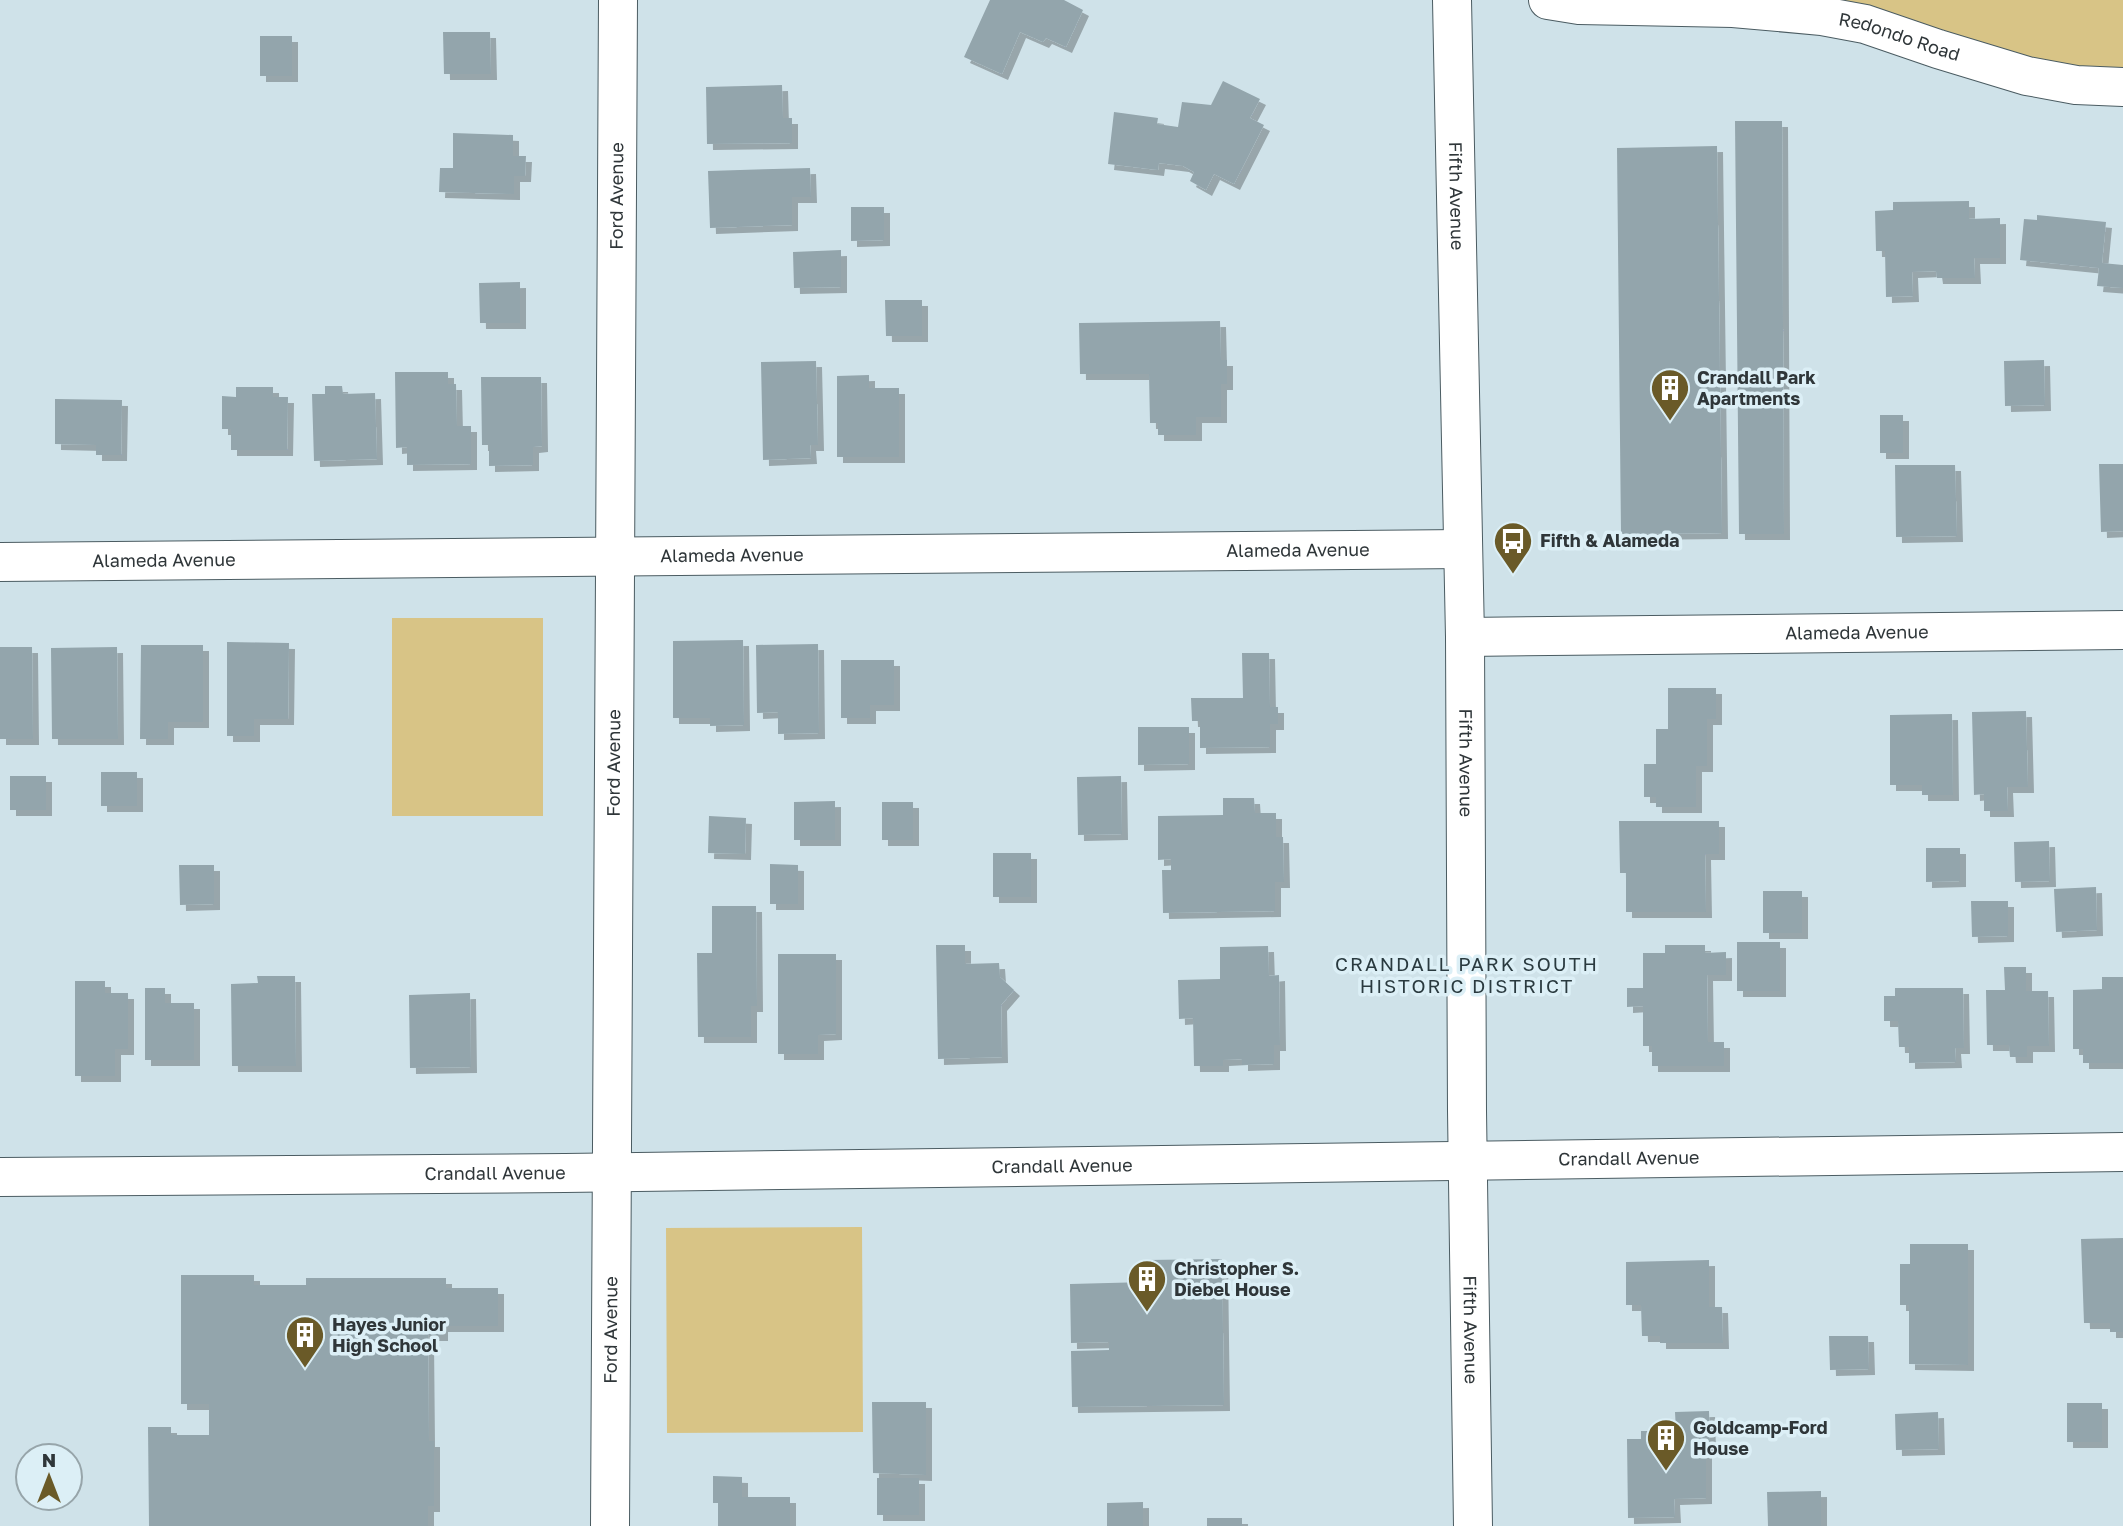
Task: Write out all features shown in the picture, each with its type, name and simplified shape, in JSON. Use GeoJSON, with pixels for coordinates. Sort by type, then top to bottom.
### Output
{"type":"FeatureCollection","features":[{"type":"Feature","properties":{"kind":"street","name":"Ford Avenue"},"geometry":{"type":"LineString","coordinates":[[610,1526],[618,0]]}},
{"type":"Feature","properties":{"kind":"street","name":"Fifth Avenue"},"geometry":{"type":"LineString","coordinates":[[1452,0],[1465,637],[1473,1526]]}},
{"type":"Feature","properties":{"kind":"street","name":"Redondo Road"},"geometry":{"type":"LineString","coordinates":[[1548,0],[1579,5],[1733,8],[1822,16],[1865,24],[2027,76],[2076,85],[2123,87]]}},
{"type":"Feature","properties":{"kind":"street","name":"Alameda Avenue"},"geometry":{"type":"LineString","coordinates":[[0,562],[1463,549]]}},
{"type":"Feature","properties":{"kind":"street","name":"Alameda Avenue"},"geometry":{"type":"LineString","coordinates":[[1465,637],[2123,630]]}},
{"type":"Feature","properties":{"kind":"street","name":"Crandall Avenue"},"geometry":{"type":"LineString","coordinates":[[0,1177],[612,1172],[2123,1152]]}},
{"type":"Feature","properties":{"kind":"shaded area"},"geometry":{"type":"Polygon","coordinates":[[[1548,0],[2123,0],[2123,87],[1938,49],[1548,0]]]}},
{"type":"Feature","properties":{"kind":"shaded area"},"geometry":{"type":"Polygon","coordinates":[[[392,618],[543,618],[543,816],[392,816],[392,618]]]}},
{"type":"Feature","properties":{"kind":"shaded area"},"geometry":{"type":"Polygon","coordinates":[[[862,1227],[863,1432],[667,1433],[666,1228],[862,1227]]]}},
{"type":"Feature","properties":{"kind":"building"},"geometry":{"type":"Polygon","coordinates":[[[990,0],[1064,0],[1083,10],[1066,47],[1046,38],[1043,42],[1020,32],[1002,74],[964,57],[990,0]]]}},
{"type":"Feature","properties":{"kind":"building"},"geometry":{"type":"Polygon","coordinates":[[[443,32],[490,32],[491,74],[444,74],[443,32]]]}},
{"type":"Feature","properties":{"kind":"building"},"geometry":{"type":"Polygon","coordinates":[[[260,36],[292,36],[292,76],[260,76],[260,36]]]}},
{"type":"Feature","properties":{"kind":"building"},"geometry":{"type":"Polygon","coordinates":[[[1223,81],[1260,99],[1250,118],[1264,125],[1234,184],[1214,174],[1206,190],[1190,181],[1194,172],[1183,166],[1159,163],[1158,170],[1108,164],[1114,112],[1158,118],[1157,124],[1178,127],[1182,102],[1211,105],[1223,81]]]}},
{"type":"Feature","properties":{"kind":"building"},"geometry":{"type":"Polygon","coordinates":[[[782,85],[783,118],[792,118],[792,143],[707,144],[706,87],[782,85]]]}},
{"type":"Feature","properties":{"kind":"building"},"geometry":{"type":"Polygon","coordinates":[[[1735,121],[1782,121],[1784,534],[1739,534],[1735,121]]]}},
{"type":"Feature","properties":{"kind":"building"},"geometry":{"type":"Polygon","coordinates":[[[453,133],[513,135],[513,156],[526,156],[525,176],[514,176],[514,194],[439,192],[440,168],[453,168],[453,133]]]}},
{"type":"Feature","properties":{"kind":"building","name":"Crandall Park Apartments"},"geometry":{"type":"Polygon","coordinates":[[[1717,146],[1722,533],[1621,534],[1617,148],[1717,146]]]}},
{"type":"Feature","properties":{"kind":"building"},"geometry":{"type":"Polygon","coordinates":[[[810,168],[811,197],[792,197],[792,225],[710,228],[708,171],[810,168]]]}},
{"type":"Feature","properties":{"kind":"building"},"geometry":{"type":"Polygon","coordinates":[[[1969,201],[1969,219],[2000,218],[2000,258],[1974,258],[1975,278],[1937,278],[1936,271],[1912,272],[1913,296],[1886,297],[1885,251],[1876,251],[1875,211],[1893,210],[1893,202],[1969,201]]]}},
{"type":"Feature","properties":{"kind":"building"},"geometry":{"type":"Polygon","coordinates":[[[851,207],[884,207],[884,240],[851,241],[851,207]]]}},
{"type":"Feature","properties":{"kind":"building"},"geometry":{"type":"Polygon","coordinates":[[[2037,215],[2106,222],[2102,263],[2123,265],[2123,288],[2097,286],[2099,268],[2020,260],[2024,219],[2037,220],[2037,215]]]}},
{"type":"Feature","properties":{"kind":"building"},"geometry":{"type":"Polygon","coordinates":[[[841,250],[841,287],[794,288],[793,252],[841,250]]]}},
{"type":"Feature","properties":{"kind":"building"},"geometry":{"type":"Polygon","coordinates":[[[520,282],[520,323],[480,323],[479,283],[520,282]]]}},
{"type":"Feature","properties":{"kind":"building"},"geometry":{"type":"Polygon","coordinates":[[[885,300],[922,300],[922,336],[886,336],[885,300]]]}},
{"type":"Feature","properties":{"kind":"building"},"geometry":{"type":"Polygon","coordinates":[[[1220,321],[1221,360],[1227,360],[1227,384],[1221,384],[1221,417],[1196,417],[1196,435],[1158,435],[1158,423],[1150,423],[1149,374],[1080,374],[1079,323],[1220,321]]]}},
{"type":"Feature","properties":{"kind":"building"},"geometry":{"type":"Polygon","coordinates":[[[2044,360],[2045,405],[2005,406],[2004,361],[2044,360]]]}},
{"type":"Feature","properties":{"kind":"building"},"geometry":{"type":"Polygon","coordinates":[[[816,361],[818,445],[810,445],[811,458],[763,460],[761,362],[816,361]]]}},
{"type":"Feature","properties":{"kind":"building"},"geometry":{"type":"Polygon","coordinates":[[[395,372],[448,372],[448,384],[456,384],[457,426],[471,426],[471,464],[407,465],[407,447],[396,448],[395,372]]]}},
{"type":"Feature","properties":{"kind":"building"},"geometry":{"type":"Polygon","coordinates":[[[869,375],[869,388],[899,388],[899,457],[837,457],[837,376],[869,375]]]}},
{"type":"Feature","properties":{"kind":"building"},"geometry":{"type":"Polygon","coordinates":[[[481,377],[541,377],[542,446],[533,447],[533,465],[489,466],[489,445],[482,445],[481,377]]]}},
{"type":"Feature","properties":{"kind":"building"},"geometry":{"type":"Polygon","coordinates":[[[325,386],[342,386],[343,394],[375,393],[377,459],[314,461],[312,394],[325,394],[325,386]]]}},
{"type":"Feature","properties":{"kind":"building"},"geometry":{"type":"Polygon","coordinates":[[[236,387],[273,387],[273,397],[288,397],[287,450],[231,450],[231,429],[222,429],[222,396],[236,397],[236,387]]]}},
{"type":"Feature","properties":{"kind":"building"},"geometry":{"type":"Polygon","coordinates":[[[55,399],[122,400],[121,455],[96,455],[96,445],[55,444],[55,399]]]}},
{"type":"Feature","properties":{"kind":"building"},"geometry":{"type":"Polygon","coordinates":[[[1880,415],[1903,415],[1903,453],[1880,453],[1880,415]]]}},
{"type":"Feature","properties":{"kind":"building"},"geometry":{"type":"Polygon","coordinates":[[[2099,464],[2123,464],[2123,531],[2101,532],[2099,464]]]}},
{"type":"Feature","properties":{"kind":"building"},"geometry":{"type":"Polygon","coordinates":[[[1895,465],[1955,465],[1957,536],[1896,537],[1895,465]]]}},
{"type":"Feature","properties":{"kind":"building"},"geometry":{"type":"Polygon","coordinates":[[[743,640],[744,725],[710,726],[710,718],[673,718],[673,641],[743,640]]]}},
{"type":"Feature","properties":{"kind":"building"},"geometry":{"type":"Polygon","coordinates":[[[227,642],[289,643],[288,719],[254,719],[254,736],[227,736],[227,642]]]}},
{"type":"Feature","properties":{"kind":"building"},"geometry":{"type":"Polygon","coordinates":[[[818,644],[819,733],[778,734],[778,712],[757,713],[756,645],[818,644]]]}},
{"type":"Feature","properties":{"kind":"building"},"geometry":{"type":"Polygon","coordinates":[[[141,645],[203,645],[203,722],[168,722],[168,739],[140,739],[141,645]]]}},
{"type":"Feature","properties":{"kind":"building"},"geometry":{"type":"Polygon","coordinates":[[[0,647],[32,647],[33,739],[0,739],[0,647]]]}},
{"type":"Feature","properties":{"kind":"building"},"geometry":{"type":"Polygon","coordinates":[[[117,647],[118,739],[52,739],[51,648],[117,647]]]}},
{"type":"Feature","properties":{"kind":"building"},"geometry":{"type":"Polygon","coordinates":[[[1242,653],[1269,653],[1270,707],[1278,707],[1278,724],[1270,724],[1270,747],[1200,748],[1200,721],[1192,721],[1191,698],[1243,698],[1242,653]]]}},
{"type":"Feature","properties":{"kind":"building"},"geometry":{"type":"Polygon","coordinates":[[[841,660],[894,660],[894,705],[870,705],[870,718],[841,718],[841,660]]]}},
{"type":"Feature","properties":{"kind":"building"},"geometry":{"type":"Polygon","coordinates":[[[1668,688],[1716,688],[1716,719],[1707,719],[1707,766],[1696,766],[1696,807],[1656,807],[1656,797],[1644,797],[1644,764],[1656,764],[1656,729],[1668,729],[1668,688]]]}},
{"type":"Feature","properties":{"kind":"building"},"geometry":{"type":"Polygon","coordinates":[[[2026,711],[2028,787],[2007,787],[2008,811],[1984,811],[1984,794],[1974,795],[1972,712],[2026,711]]]}},
{"type":"Feature","properties":{"kind":"building"},"geometry":{"type":"Polygon","coordinates":[[[1952,714],[1953,795],[1922,795],[1922,785],[1890,785],[1890,715],[1952,714]]]}},
{"type":"Feature","properties":{"kind":"building"},"geometry":{"type":"Polygon","coordinates":[[[1138,727],[1189,727],[1189,764],[1138,765],[1138,727]]]}},
{"type":"Feature","properties":{"kind":"building"},"geometry":{"type":"Polygon","coordinates":[[[101,772],[137,772],[137,806],[101,806],[101,772]]]}},
{"type":"Feature","properties":{"kind":"building"},"geometry":{"type":"Polygon","coordinates":[[[10,776],[46,776],[46,810],[10,810],[10,776]]]}},
{"type":"Feature","properties":{"kind":"building"},"geometry":{"type":"Polygon","coordinates":[[[1121,776],[1122,834],[1078,835],[1077,777],[1121,776]]]}},
{"type":"Feature","properties":{"kind":"building"},"geometry":{"type":"Polygon","coordinates":[[[1223,798],[1254,798],[1255,813],[1276,813],[1276,837],[1283,837],[1284,882],[1275,882],[1275,911],[1163,913],[1162,870],[1171,870],[1171,859],[1158,860],[1158,816],[1223,815],[1223,798]]]}},
{"type":"Feature","properties":{"kind":"building"},"geometry":{"type":"Polygon","coordinates":[[[835,801],[835,840],[794,840],[794,802],[835,801]]]}},
{"type":"Feature","properties":{"kind":"building"},"geometry":{"type":"Polygon","coordinates":[[[882,802],[913,802],[913,840],[882,840],[882,802]]]}},
{"type":"Feature","properties":{"kind":"building"},"geometry":{"type":"Polygon","coordinates":[[[709,816],[746,818],[745,854],[708,853],[709,816]]]}},
{"type":"Feature","properties":{"kind":"building"},"geometry":{"type":"Polygon","coordinates":[[[1619,821],[1719,821],[1719,854],[1705,854],[1706,912],[1626,912],[1626,873],[1620,873],[1619,821]]]}},
{"type":"Feature","properties":{"kind":"building"},"geometry":{"type":"Polygon","coordinates":[[[2049,841],[2050,881],[2015,882],[2014,842],[2049,841]]]}},
{"type":"Feature","properties":{"kind":"building"},"geometry":{"type":"Polygon","coordinates":[[[1926,848],[1960,848],[1960,881],[1926,882],[1926,848]]]}},
{"type":"Feature","properties":{"kind":"building"},"geometry":{"type":"Polygon","coordinates":[[[993,853],[1031,853],[1031,897],[993,897],[993,853]]]}},
{"type":"Feature","properties":{"kind":"building"},"geometry":{"type":"Polygon","coordinates":[[[770,864],[798,865],[798,904],[770,904],[770,864]]]}},
{"type":"Feature","properties":{"kind":"building"},"geometry":{"type":"Polygon","coordinates":[[[179,865],[214,865],[214,904],[180,905],[179,865]]]}},
{"type":"Feature","properties":{"kind":"building"},"geometry":{"type":"Polygon","coordinates":[[[2096,887],[2097,930],[2056,932],[2054,889],[2096,887]]]}},
{"type":"Feature","properties":{"kind":"building"},"geometry":{"type":"Polygon","coordinates":[[[1763,891],[1802,891],[1802,933],[1763,933],[1763,891]]]}},
{"type":"Feature","properties":{"kind":"building"},"geometry":{"type":"Polygon","coordinates":[[[1971,901],[2008,901],[2008,936],[1972,937],[1971,901]]]}},
{"type":"Feature","properties":{"kind":"building"},"geometry":{"type":"Polygon","coordinates":[[[712,906],[756,906],[757,1006],[751,1006],[751,1037],[698,1037],[697,953],[712,953],[712,906]]]}},
{"type":"Feature","properties":{"kind":"building"},"geometry":{"type":"Polygon","coordinates":[[[1737,942],[1780,942],[1780,991],[1737,991],[1737,942]]]}},
{"type":"Feature","properties":{"kind":"building"},"geometry":{"type":"Polygon","coordinates":[[[936,945],[965,945],[965,964],[999,963],[1000,977],[1014,990],[1001,1005],[1002,1057],[938,1059],[936,945]]]}},
{"type":"Feature","properties":{"kind":"building"},"geometry":{"type":"Polygon","coordinates":[[[1665,945],[1705,945],[1705,953],[1726,952],[1726,975],[1707,975],[1708,1042],[1724,1042],[1724,1066],[1652,1066],[1652,1046],[1643,1046],[1643,1006],[1627,1007],[1627,988],[1643,988],[1643,953],[1665,953],[1665,945]]]}},
{"type":"Feature","properties":{"kind":"building"},"geometry":{"type":"Polygon","coordinates":[[[1268,946],[1269,976],[1279,975],[1280,1045],[1274,1045],[1274,1064],[1242,1065],[1242,1059],[1223,1060],[1223,1066],[1194,1066],[1193,1018],[1179,1019],[1178,980],[1220,979],[1220,947],[1268,946]]]}},
{"type":"Feature","properties":{"kind":"building"},"geometry":{"type":"Polygon","coordinates":[[[778,954],[836,954],[836,1034],[818,1035],[818,1054],[778,1054],[778,954]]]}},
{"type":"Feature","properties":{"kind":"building"},"geometry":{"type":"Polygon","coordinates":[[[2004,967],[2026,967],[2026,991],[2048,991],[2049,1046],[2027,1046],[2027,1057],[2010,1057],[2009,1045],[1987,1045],[1986,990],[2005,990],[2004,967]]]}},
{"type":"Feature","properties":{"kind":"building"},"geometry":{"type":"Polygon","coordinates":[[[257,976],[295,976],[296,1066],[232,1066],[231,984],[258,983],[257,976]]]}},
{"type":"Feature","properties":{"kind":"building"},"geometry":{"type":"Polygon","coordinates":[[[2102,977],[2123,977],[2123,1063],[2083,1063],[2083,1049],[2073,1049],[2073,990],[2102,989],[2102,977]]]}},
{"type":"Feature","properties":{"kind":"building"},"geometry":{"type":"Polygon","coordinates":[[[75,981],[105,981],[105,993],[128,993],[128,1049],[115,1049],[115,1076],[75,1076],[75,981]]]}},
{"type":"Feature","properties":{"kind":"building"},"geometry":{"type":"Polygon","coordinates":[[[145,988],[165,988],[165,1003],[194,1003],[194,1060],[145,1060],[145,988]]]}},
{"type":"Feature","properties":{"kind":"building"},"geometry":{"type":"Polygon","coordinates":[[[1895,988],[1963,988],[1964,1048],[1955,1048],[1956,1062],[1909,1063],[1909,1047],[1899,1047],[1898,1021],[1884,1021],[1884,996],[1895,996],[1895,988]]]}},
{"type":"Feature","properties":{"kind":"building"},"geometry":{"type":"Polygon","coordinates":[[[470,993],[471,1067],[410,1068],[409,995],[470,993]]]}},
{"type":"Feature","properties":{"kind":"building"},"geometry":{"type":"Polygon","coordinates":[[[2123,1238],[2123,1332],[2110,1332],[2110,1323],[2084,1323],[2081,1239],[2123,1238]]]}},
{"type":"Feature","properties":{"kind":"building"},"geometry":{"type":"Polygon","coordinates":[[[1910,1244],[1968,1244],[1968,1365],[1909,1364],[1909,1305],[1900,1305],[1900,1264],[1910,1264],[1910,1244]]]}},
{"type":"Feature","properties":{"kind":"building","name":"Christopher S. Diebel House"},"geometry":{"type":"Polygon","coordinates":[[[1222,1259],[1224,1405],[1072,1407],[1071,1351],[1109,1350],[1109,1342],[1071,1343],[1070,1284],[1147,1282],[1147,1260],[1222,1259]]]}},
{"type":"Feature","properties":{"kind":"building"},"geometry":{"type":"Polygon","coordinates":[[[1709,1260],[1709,1307],[1722,1307],[1723,1343],[1660,1343],[1660,1336],[1642,1336],[1641,1305],[1626,1305],[1626,1262],[1709,1260]]]}},
{"type":"Feature","properties":{"kind":"building","name":"Hayes Junior High School"},"geometry":{"type":"Polygon","coordinates":[[[181,1275],[254,1275],[254,1285],[306,1285],[306,1278],[446,1278],[446,1288],[498,1288],[498,1326],[442,1326],[442,1335],[428,1335],[429,1441],[434,1441],[434,1506],[428,1506],[428,1526],[149,1526],[148,1427],[171,1427],[171,1435],[209,1435],[209,1404],[181,1404],[181,1275]]]}},
{"type":"Feature","properties":{"kind":"building"},"geometry":{"type":"Polygon","coordinates":[[[1829,1336],[1868,1336],[1869,1369],[1830,1370],[1829,1336]]]}},
{"type":"Feature","properties":{"kind":"building"},"geometry":{"type":"Polygon","coordinates":[[[872,1402],[926,1402],[926,1475],[873,1473],[872,1402]]]}},
{"type":"Feature","properties":{"kind":"building"},"geometry":{"type":"Polygon","coordinates":[[[2067,1403],[2102,1403],[2102,1442],[2067,1442],[2067,1403]]]}},
{"type":"Feature","properties":{"kind":"building","name":"Goldcamp-Ford House"},"geometry":{"type":"Polygon","coordinates":[[[1709,1411],[1710,1445],[1706,1445],[1706,1498],[1674,1499],[1675,1517],[1628,1518],[1627,1439],[1641,1439],[1641,1431],[1676,1431],[1675,1412],[1709,1411]]]}},
{"type":"Feature","properties":{"kind":"building"},"geometry":{"type":"Polygon","coordinates":[[[1938,1412],[1939,1449],[1896,1450],[1895,1414],[1938,1412]]]}},
{"type":"Feature","properties":{"kind":"building"},"geometry":{"type":"Polygon","coordinates":[[[713,1476],[742,1477],[742,1497],[790,1497],[790,1526],[718,1526],[718,1503],[713,1503],[713,1476]]]}},
{"type":"Feature","properties":{"kind":"building"},"geometry":{"type":"Polygon","coordinates":[[[877,1478],[919,1478],[919,1515],[877,1515],[877,1478]]]}},
{"type":"Feature","properties":{"kind":"building"},"geometry":{"type":"Polygon","coordinates":[[[1821,1491],[1821,1526],[1768,1526],[1767,1492],[1821,1491]]]}},
{"type":"Feature","properties":{"kind":"building"},"geometry":{"type":"Polygon","coordinates":[[[1143,1502],[1143,1526],[1107,1526],[1107,1503],[1143,1502]]]}},
{"type":"Feature","properties":{"kind":"building"},"geometry":{"type":"Polygon","coordinates":[[[1207,1518],[1242,1518],[1242,1526],[1207,1526],[1207,1518]]]}},
{"type":"Feature","properties":{"kind":"place","name":"Crandall Park Apartments"},"geometry":{"type":"Point","coordinates":[1670,422]}},
{"type":"Feature","properties":{"kind":"place","name":"Fifth & Alameda"},"geometry":{"type":"Point","coordinates":[1513,575]}},
{"type":"Feature","properties":{"kind":"place","name":"Christopher S. Diebel House"},"geometry":{"type":"Point","coordinates":[1147,1313]}},
{"type":"Feature","properties":{"kind":"place","name":"Hayes Junior High School"},"geometry":{"type":"Point","coordinates":[305,1369]}},
{"type":"Feature","properties":{"kind":"place","name":"Goldcamp-Ford House"},"geometry":{"type":"Point","coordinates":[1666,1472]}},
{"type":"Feature","properties":{"kind":"district","name":"CRANDALL PARK SOUTH HISTORIC DISTRICT"},"geometry":{"type":"Point","coordinates":[1467,975]}}]}
